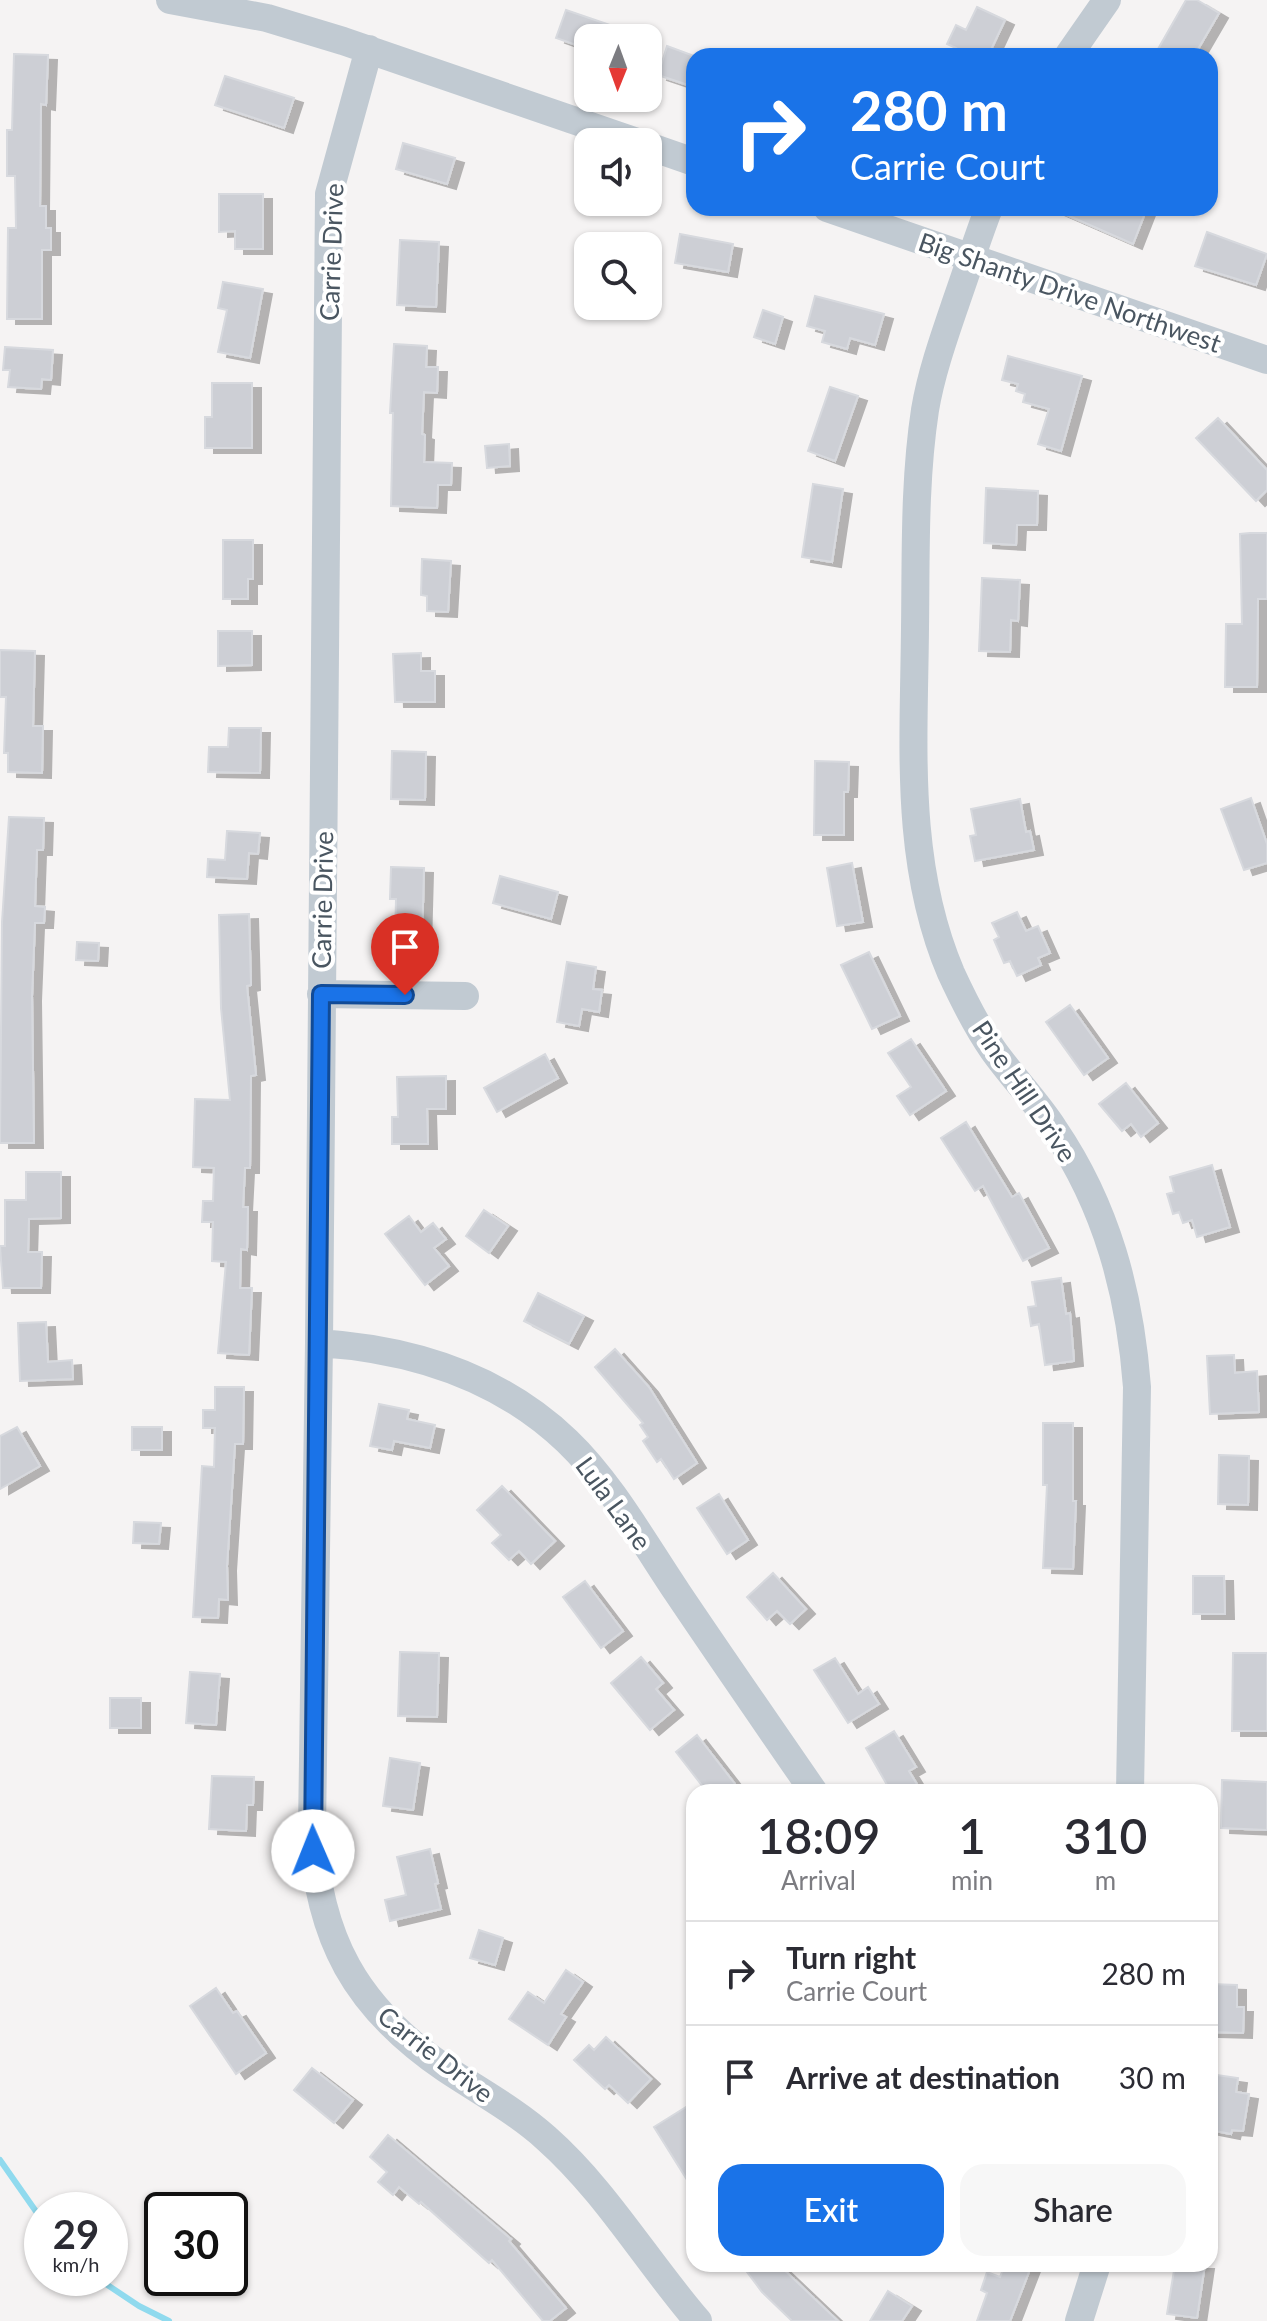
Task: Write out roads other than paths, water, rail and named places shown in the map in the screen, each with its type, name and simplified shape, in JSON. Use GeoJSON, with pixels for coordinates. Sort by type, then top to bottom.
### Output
{"type":"FeatureCollection","features":[{"type":"Feature","properties":{"kind":"street"},"geometry":{"type":"LineString","coordinates":[[170,0],[267,18],[369,49],[597,128]]}},
{"type":"Feature","properties":{"kind":"street"},"geometry":{"type":"LineString","coordinates":[[1074,48],[1107,0]]}},
{"type":"Feature","properties":{"kind":"street","name":"Carrie Drive"},"geometry":{"type":"LineString","coordinates":[[369,49],[329,194],[314,1872],[325,1917],[338,1950],[368,2001],[409,2040],[547,2138],[592,2187],[698,2321]]}},
{"type":"Feature","properties":{"kind":"street"},"geometry":{"type":"LineString","coordinates":[[662,151],[686,159]]}},
{"type":"Feature","properties":{"kind":"street","name":"Big Shanty Drive Northwest"},"geometry":{"type":"LineString","coordinates":[[850,216],[1267,360]]}},
{"type":"Feature","properties":{"kind":"street","name":"Pine Hill Drive"},"geometry":{"type":"LineString","coordinates":[[986,216],[941,347],[926,408],[920,456],[912,775],[915,824],[924,882],[951,972],[992,1048],[1054,1128],[1083,1177],[1107,1228],[1120,1273],[1133,1341],[1137,1387],[1130,1784]]}},
{"type":"Feature","properties":{"kind":"street"},"geometry":{"type":"LineString","coordinates":[[321,994],[465,996]]}},
{"type":"Feature","properties":{"kind":"street","name":"Lula Lane"},"geometry":{"type":"LineString","coordinates":[[319,1343],[375,1348],[421,1358],[482,1381],[532,1411],[569,1442],[631,1524],[809,1784]]}},
{"type":"Feature","properties":{"kind":"street"},"geometry":{"type":"LineString","coordinates":[[1079,2321],[1094,2272]]}},
{"type":"Feature","properties":{"kind":"waterway"},"geometry":{"type":"LineString","coordinates":[[0,2160],[24,2194]]}},
{"type":"Feature","properties":{"kind":"waterway"},"geometry":{"type":"LineString","coordinates":[[124,2296],[169,2321]]}}]}
